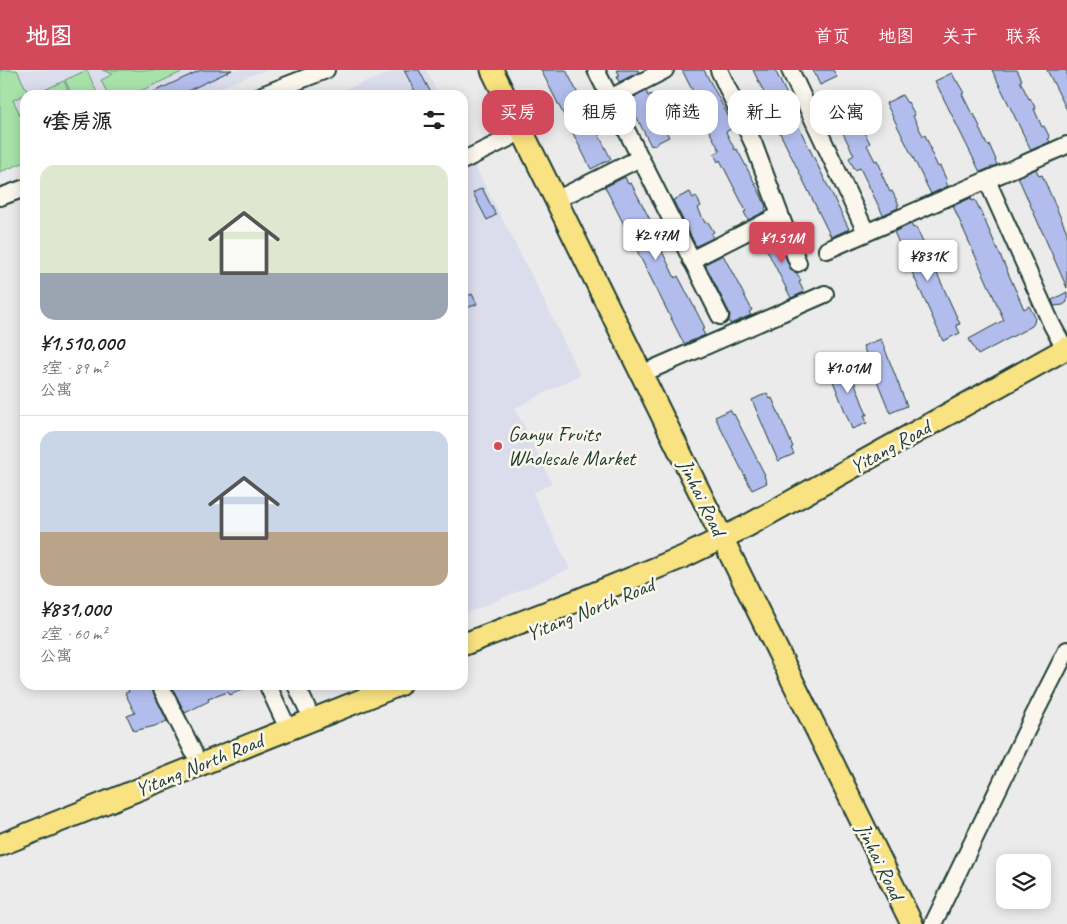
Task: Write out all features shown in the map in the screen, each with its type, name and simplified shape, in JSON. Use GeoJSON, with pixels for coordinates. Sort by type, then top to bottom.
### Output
{"type":"FeatureCollection","features":[{"type":"Feature","properties":{"kind":"main road","name":"Jinhai Road"},"geometry":{"type":"LineString","coordinates":[[478,70],[912,924]]}},
{"type":"Feature","properties":{"kind":"main road","name":"Jinhai Road"},"geometry":{"type":"LineString","coordinates":[[492,70],[641,374],[719,547],[898,924]]}},
{"type":"Feature","properties":{"kind":"main road","name":"Yitang Road"},"geometry":{"type":"LineString","coordinates":[[719,547],[753,538],[833,494],[1066,353]]}},
{"type":"Feature","properties":{"kind":"main road","name":"Yitang North Road"},"geometry":{"type":"LineString","coordinates":[[468,644],[683,556],[719,547]]}},
{"type":"Feature","properties":{"kind":"main road","name":"Yitang North Road"},"geometry":{"type":"LineString","coordinates":[[468,658],[688,568],[719,547]]}},
{"type":"Feature","properties":{"kind":"main road","name":"Yitang North Road"},"geometry":{"type":"LineString","coordinates":[[0,831],[351,690]]}},
{"type":"Feature","properties":{"kind":"main road","name":"Yitang North Road"},"geometry":{"type":"LineString","coordinates":[[0,845],[387,690]]}},
{"type":"Feature","properties":{"kind":"street"},"geometry":{"type":"LineString","coordinates":[[275,90],[326,70]]}},
{"type":"Feature","properties":{"kind":"street"},"geometry":{"type":"LineString","coordinates":[[596,70],[606,90]]}},
{"type":"Feature","properties":{"kind":"street"},"geometry":{"type":"LineString","coordinates":[[626,90],[665,70]]}},
{"type":"Feature","properties":{"kind":"street"},"geometry":{"type":"LineString","coordinates":[[719,70],[754,145],[798,263]]}},
{"type":"Feature","properties":{"kind":"street"},"geometry":{"type":"LineString","coordinates":[[790,70],[866,232]]}},
{"type":"Feature","properties":{"kind":"street"},"geometry":{"type":"LineString","coordinates":[[628,135],[720,316]]}},
{"type":"Feature","properties":{"kind":"street"},"geometry":{"type":"LineString","coordinates":[[468,158],[511,137]]}},
{"type":"Feature","properties":{"kind":"street"},"geometry":{"type":"LineString","coordinates":[[827,250],[1067,145]]}},
{"type":"Feature","properties":{"kind":"street"},"geometry":{"type":"LineString","coordinates":[[556,200],[640,158]]}},
{"type":"Feature","properties":{"kind":"street"},"geometry":{"type":"LineString","coordinates":[[990,187],[1066,353]]}},
{"type":"Feature","properties":{"kind":"street"},"geometry":{"type":"LineString","coordinates":[[0,197],[20,190]]}},
{"type":"Feature","properties":{"kind":"street"},"geometry":{"type":"LineString","coordinates":[[691,260],[780,215]]}},
{"type":"Feature","properties":{"kind":"street"},"geometry":{"type":"LineString","coordinates":[[641,374],[825,294]]}},
{"type":"Feature","properties":{"kind":"street"},"geometry":{"type":"LineString","coordinates":[[933,924],[1067,650]]}},
{"type":"Feature","properties":{"kind":"street"},"geometry":{"type":"LineString","coordinates":[[162,690],[194,753]]}},
{"type":"Feature","properties":{"kind":"street"},"geometry":{"type":"LineString","coordinates":[[270,690],[282,718]]}},
{"type":"Feature","properties":{"kind":"street"},"geometry":{"type":"LineString","coordinates":[[298,690],[306,708]]}},
{"type":"Feature","properties":{"kind":"shaded area"},"geometry":{"type":"Polygon","coordinates":[[[0,70],[266,70],[213,90],[20,90],[20,164],[0,172],[0,70]]]}},
{"type":"Feature","properties":{"kind":"shaded area"},"geometry":{"type":"Polygon","coordinates":[[[398,70],[426,70],[436,90],[343,90],[398,70]]]}},
{"type":"Feature","properties":{"kind":"shaded area","name":"Ganyu Fruits Wholesale Market"},"geometry":{"type":"Polygon","coordinates":[[[468,153],[537,286],[580,375],[515,408],[552,483],[533,493],[570,569],[468,613],[468,153]]]}},
{"type":"Feature","properties":{"kind":"green space"},"geometry":{"type":"Polygon","coordinates":[[[0,70],[17,70],[27,90],[20,90],[20,97],[13,100],[20,115],[20,164],[0,172],[0,70]]]}},
{"type":"Feature","properties":{"kind":"green space"},"geometry":{"type":"Polygon","coordinates":[[[87,70],[96,90],[70,90],[65,80],[87,70]]]}},
{"type":"Feature","properties":{"kind":"green space"},"geometry":{"type":"Polygon","coordinates":[[[102,70],[186,70],[143,90],[106,90],[101,80],[113,74],[102,70]]]}},
{"type":"Feature","properties":{"kind":"green space"},"geometry":{"type":"Polygon","coordinates":[[[64,81],[68,90],[44,90],[64,81]]]}},
{"type":"Feature","properties":{"kind":"building"},"geometry":{"type":"Polygon","coordinates":[[[201,70],[232,70],[190,90],[158,90],[201,70]]]}},
{"type":"Feature","properties":{"kind":"building"},"geometry":{"type":"Polygon","coordinates":[[[404,70],[419,70],[429,90],[414,90],[404,70]]]}},
{"type":"Feature","properties":{"kind":"building"},"geometry":{"type":"Polygon","coordinates":[[[541,70],[566,70],[576,90],[564,90],[564,116],[554,96],[554,90],[551,90],[541,70]]]}},
{"type":"Feature","properties":{"kind":"building"},"geometry":{"type":"Polygon","coordinates":[[[617,70],[638,70],[639,72],[619,82],[617,77],[620,76],[617,70]]]}},
{"type":"Feature","properties":{"kind":"building"},"geometry":{"type":"Polygon","coordinates":[[[682,70],[704,70],[715,90],[692,90],[682,70]]]}},
{"type":"Feature","properties":{"kind":"building"},"geometry":{"type":"Polygon","coordinates":[[[753,70],[775,70],[785,90],[763,90],[753,70]]]}},
{"type":"Feature","properties":{"kind":"building"},"geometry":{"type":"Polygon","coordinates":[[[813,70],[833,70],[837,77],[820,85],[813,70]]]}},
{"type":"Feature","properties":{"kind":"building"},"geometry":{"type":"Polygon","coordinates":[[[992,70],[1017,70],[1022,80],[1020,81],[1036,109],[1034,109],[1042,127],[1044,126],[1050,138],[1048,139],[1050,142],[1031,150],[992,70]]]}},
{"type":"Feature","properties":{"kind":"building"},"geometry":{"type":"Polygon","coordinates":[[[1047,70],[1067,70],[1067,110],[1047,70]]]}},
{"type":"Feature","properties":{"kind":"building"},"geometry":{"type":"Polygon","coordinates":[[[952,73],[964,93],[962,94],[972,114],[974,114],[987,145],[989,144],[996,160],[997,165],[980,172],[935,81],[952,73]]]}},
{"type":"Feature","properties":{"kind":"building"},"geometry":{"type":"Polygon","coordinates":[[[646,91],[646,135],[668,135],[669,137],[651,146],[636,116],[636,96],[646,91]]]}},
{"type":"Feature","properties":{"kind":"building"},"geometry":{"type":"Polygon","coordinates":[[[902,95],[915,115],[913,116],[923,136],[925,135],[938,167],[940,166],[947,181],[948,186],[931,194],[886,103],[902,95]]]}},
{"type":"Feature","properties":{"kind":"building"},"geometry":{"type":"Polygon","coordinates":[[[718,96],[728,115],[728,131],[726,132],[761,195],[766,211],[748,220],[744,212],[746,211],[720,160],[718,162],[714,154],[720,151],[711,135],[718,135],[718,96]]]}},
{"type":"Feature","properties":{"kind":"building"},"geometry":{"type":"Polygon","coordinates":[[[800,129],[849,229],[831,237],[781,135],[800,135],[800,129]]]}},
{"type":"Feature","properties":{"kind":"building"},"geometry":{"type":"Polygon","coordinates":[[[574,135],[599,135],[611,159],[591,169],[574,135]]]}},
{"type":"Feature","properties":{"kind":"building"},"geometry":{"type":"Polygon","coordinates":[[[844,135],[866,135],[870,143],[867,145],[875,161],[877,160],[890,192],[892,191],[899,205],[897,206],[898,208],[883,215],[860,168],[855,170],[849,158],[854,155],[844,135]]]}},
{"type":"Feature","properties":{"kind":"building"},"geometry":{"type":"Polygon","coordinates":[[[1036,169],[1039,176],[1042,175],[1067,232],[1067,288],[1018,177],[1036,169]]]}},
{"type":"Feature","properties":{"kind":"building"},"geometry":{"type":"Polygon","coordinates":[[[625,177],[628,184],[631,183],[658,235],[655,237],[675,278],[678,276],[705,328],[702,330],[705,335],[684,344],[605,187],[625,177]]]}},
{"type":"Feature","properties":{"kind":"building"},"geometry":{"type":"Polygon","coordinates":[[[482,188],[496,215],[487,220],[473,193],[482,188]]]}},
{"type":"Feature","properties":{"kind":"building"},"geometry":{"type":"Polygon","coordinates":[[[690,192],[693,198],[696,196],[701,206],[698,208],[705,223],[708,222],[714,232],[711,234],[713,238],[696,246],[673,200],[690,192]]]}},
{"type":"Feature","properties":{"kind":"building"},"geometry":{"type":"Polygon","coordinates":[[[971,198],[972,201],[975,200],[981,212],[1024,309],[1029,306],[1035,317],[1032,326],[978,355],[969,339],[1004,320],[953,206],[971,198]]]}},
{"type":"Feature","properties":{"kind":"building"},"geometry":{"type":"Polygon","coordinates":[[[911,224],[913,228],[916,227],[960,324],[956,325],[960,333],[943,341],[894,232],[911,224]]]}},
{"type":"Feature","properties":{"kind":"building"},"geometry":{"type":"Polygon","coordinates":[[[773,230],[778,237],[789,266],[792,271],[797,273],[801,281],[799,282],[804,292],[791,298],[760,236],[773,230]]]}},
{"type":"Feature","properties":{"kind":"building"},"geometry":{"type":"Polygon","coordinates":[[[723,255],[752,310],[749,312],[751,315],[730,324],[729,312],[705,264],[723,255]]]}},
{"type":"Feature","properties":{"kind":"building"},"geometry":{"type":"Polygon","coordinates":[[[1067,292],[1067,302],[1063,305],[1054,306],[1052,300],[1067,292]]]}},
{"type":"Feature","properties":{"kind":"building"},"geometry":{"type":"Polygon","coordinates":[[[472,294],[477,304],[468,308],[468,296],[472,294]]]}},
{"type":"Feature","properties":{"kind":"building"},"geometry":{"type":"Polygon","coordinates":[[[881,339],[907,406],[890,413],[863,346],[881,339]]]}},
{"type":"Feature","properties":{"kind":"building"},"geometry":{"type":"Polygon","coordinates":[[[842,360],[845,366],[848,365],[867,415],[864,415],[867,423],[852,429],[827,366],[842,360]]]}},
{"type":"Feature","properties":{"kind":"building"},"geometry":{"type":"Polygon","coordinates":[[[767,393],[770,399],[772,398],[793,447],[791,448],[794,454],[778,461],[752,400],[767,393]]]}},
{"type":"Feature","properties":{"kind":"building"},"geometry":{"type":"Polygon","coordinates":[[[730,410],[734,414],[765,475],[767,483],[752,490],[715,417],[730,410]]]}},
{"type":"Feature","properties":{"kind":"building"},"geometry":{"type":"Polygon","coordinates":[[[128,690],[152,690],[167,721],[134,731],[127,716],[135,713],[125,693],[129,692],[128,690]]]}},
{"type":"Feature","properties":{"kind":"building"},"geometry":{"type":"Polygon","coordinates":[[[174,690],[242,690],[230,695],[228,692],[208,699],[209,701],[185,713],[174,690]]]}},
{"type":"Feature","properties":{"kind":"place","name":"Ganyu Fruits Wholesale Market"},"geometry":{"type":"Point","coordinates":[498,446]}}]}
